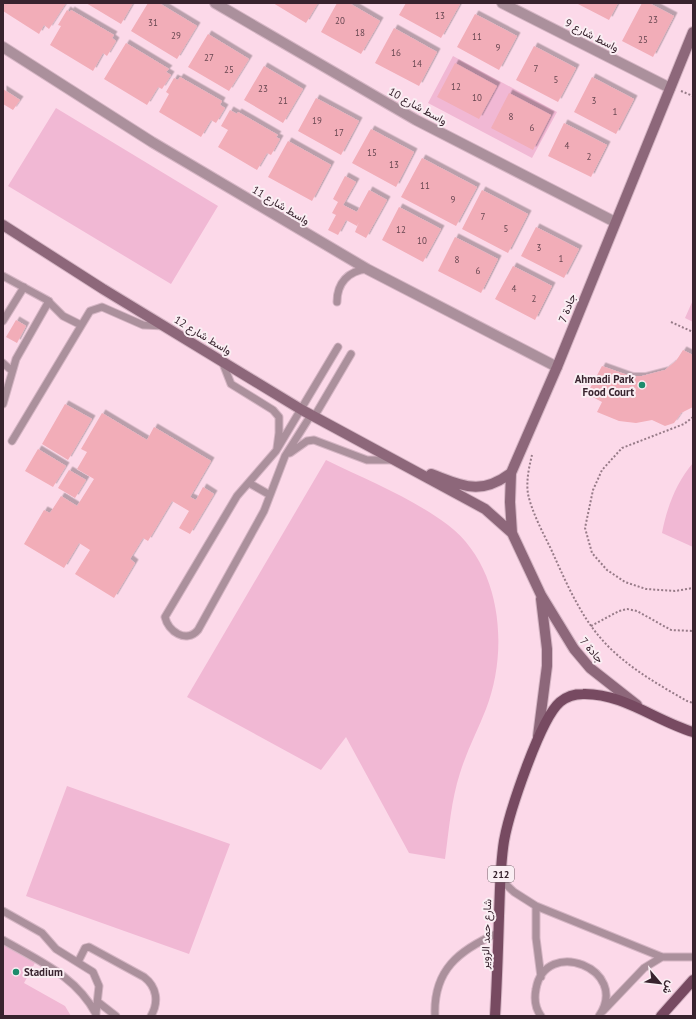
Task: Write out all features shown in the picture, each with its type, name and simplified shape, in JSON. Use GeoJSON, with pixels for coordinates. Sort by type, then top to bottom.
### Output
{"type":"FeatureCollection","features":[{"type":"Feature","properties":{"kind":"main road","name":"جادة 7"},"geometry":{"type":"LineString","coordinates":[[640,708],[590,668],[574,649],[541,595],[512,533],[510,502],[511,473],[557,367],[614,222],[693,32]]}},
{"type":"Feature","properties":{"kind":"main road","name":"واسط شارع 12"},"geometry":{"type":"LineString","coordinates":[[3,225],[302,410],[485,509],[512,533]]}},
{"type":"Feature","properties":{"kind":"main road","name":"واسط شارع 12"},"geometry":{"type":"LineString","coordinates":[[394,460],[462,485],[479,488],[498,483],[511,473]]}},
{"type":"Feature","properties":{"kind":"main road","name":"جادة 7"},"geometry":{"type":"LineString","coordinates":[[538,738],[547,666],[547,649],[541,595]]}},
{"type":"Feature","properties":{"kind":"main road","name":"212"},"geometry":{"type":"LineString","coordinates":[[538,738],[548,717],[560,702],[571,696],[582,694],[596,695],[618,700],[640,708],[681,729],[693,732]]}},
{"type":"Feature","properties":{"kind":"main road","name":"شارع حمد الزوير"},"geometry":{"type":"LineString","coordinates":[[495,1016],[500,879],[504,841],[508,824],[538,738]]}},
{"type":"Feature","properties":{"kind":"main road"},"geometry":{"type":"LineString","coordinates":[[661,1016],[693,980]]}},
{"type":"Feature","properties":{"kind":"street","name":"واسط شارع 10"},"geometry":{"type":"LineString","coordinates":[[215,3],[416,120],[614,222]]}},
{"type":"Feature","properties":{"kind":"street","name":"واسط شارع 9"},"geometry":{"type":"LineString","coordinates":[[502,3],[670,88]]}},
{"type":"Feature","properties":{"kind":"street","name":"واسط شارع 11"},"geometry":{"type":"LineString","coordinates":[[3,47],[152,142],[367,269],[557,367]]}},
{"type":"Feature","properties":{"kind":"lane"},"geometry":{"type":"LineString","coordinates":[[337,302],[339,288],[342,282],[353,272],[367,269]]}},
{"type":"Feature","properties":{"kind":"lane"},"geometry":{"type":"LineString","coordinates":[[3,276],[49,302],[63,316],[81,325]]}},
{"type":"Feature","properties":{"kind":"lane"},"geometry":{"type":"LineString","coordinates":[[3,321],[24,287]]}},
{"type":"Feature","properties":{"kind":"lane"},"geometry":{"type":"LineString","coordinates":[[3,404],[16,359],[49,302]]}},
{"type":"Feature","properties":{"kind":"lane"},"geometry":{"type":"LineString","coordinates":[[12,441],[90,311],[102,307],[143,325],[165,326]]}},
{"type":"Feature","properties":{"kind":"lane"},"geometry":{"type":"LineString","coordinates":[[338,347],[276,452],[237,496],[165,617],[166,623],[171,630],[184,636],[191,636],[198,630],[264,511],[285,456],[313,416],[351,354]]}},
{"type":"Feature","properties":{"kind":"lane"},"geometry":{"type":"LineString","coordinates":[[222,361],[231,384],[273,410],[279,417],[279,433],[276,452]]}},
{"type":"Feature","properties":{"kind":"lane"},"geometry":{"type":"LineString","coordinates":[[3,363],[12,371]]}},
{"type":"Feature","properties":{"kind":"lane"},"geometry":{"type":"LineString","coordinates":[[285,456],[307,441],[314,440],[367,460],[394,460]]}},
{"type":"Feature","properties":{"kind":"lane"},"geometry":{"type":"LineString","coordinates":[[249,483],[270,495]]}},
{"type":"Feature","properties":{"kind":"lane"},"geometry":{"type":"LineString","coordinates":[[500,879],[514,892],[536,906],[662,957],[693,957]]}},
{"type":"Feature","properties":{"kind":"lane"},"geometry":{"type":"LineString","coordinates":[[536,906],[536,938],[541,977]]}},
{"type":"Feature","properties":{"kind":"lane"},"geometry":{"type":"LineString","coordinates":[[3,911],[42,933],[56,949],[90,969],[96,976],[99,986],[96,1015]]}},
{"type":"Feature","properties":{"kind":"lane"},"geometry":{"type":"LineString","coordinates":[[435,1016],[437,987],[446,970],[458,955],[477,942],[498,933]]}},
{"type":"Feature","properties":{"kind":"lane"},"geometry":{"type":"LineString","coordinates":[[3,940],[67,978],[83,994],[96,1015]]}},
{"type":"Feature","properties":{"kind":"lane"},"geometry":{"type":"LineString","coordinates":[[78,962],[85,948],[89,947],[144,977],[149,981],[156,992],[155,1006],[151,1016]]}},
{"type":"Feature","properties":{"kind":"lane"},"geometry":{"type":"LineString","coordinates":[[600,1014],[644,968],[662,957]]}},
{"type":"Feature","properties":{"kind":"lane"},"geometry":{"type":"LineString","coordinates":[[541,1016],[536,1004],[535,995],[537,985],[541,977],[556,964],[574,961],[592,969],[599,976],[605,994],[600,1014]]}},
{"type":"Feature","properties":{"kind":"lane"},"geometry":{"type":"LineString","coordinates":[[98,1002],[116,1016]]}},
{"type":"Feature","properties":{"kind":"path"},"geometry":{"type":"LineString","coordinates":[[679,96],[682,87]]}},
{"type":"Feature","properties":{"kind":"path"},"geometry":{"type":"LineString","coordinates":[[671,322],[693,332]]}},
{"type":"Feature","properties":{"kind":"path"},"geometry":{"type":"LineString","coordinates":[[693,417],[684,424],[622,448],[602,470],[593,490],[585,528],[592,553],[607,570],[625,582],[646,589],[675,590],[693,588]]}},
{"type":"Feature","properties":{"kind":"path"},"geometry":{"type":"LineString","coordinates":[[533,451],[527,481],[528,494],[539,524],[578,608],[591,626],[612,650],[636,670],[693,703]]}},
{"type":"Feature","properties":{"kind":"path"},"geometry":{"type":"LineString","coordinates":[[591,626],[619,610],[627,609],[637,611],[671,630],[693,631]]}},
{"type":"Feature","properties":{"kind":"shaded area"},"geometry":{"type":"Polygon","coordinates":[[[453,56],[557,112],[532,158],[428,103],[453,56]]]}},
{"type":"Feature","properties":{"kind":"shaded area"},"geometry":{"type":"Polygon","coordinates":[[[56,108],[218,206],[171,284],[8,186],[56,108]]]}},
{"type":"Feature","properties":{"kind":"shaded area"},"geometry":{"type":"Polygon","coordinates":[[[693,300],[693,322],[685,318],[693,300]]]}},
{"type":"Feature","properties":{"kind":"shaded area"},"geometry":{"type":"Polygon","coordinates":[[[326,460],[420,506],[448,525],[466,542],[480,563],[490,586],[496,610],[498,636],[497,661],[493,686],[486,709],[466,756],[454,794],[445,859],[409,853],[346,737],[321,770],[187,697],[326,460]]]}},
{"type":"Feature","properties":{"kind":"shaded area"},"geometry":{"type":"Polygon","coordinates":[[[693,463],[693,547],[662,533],[673,496],[677,487],[693,463]]]}},
{"type":"Feature","properties":{"kind":"shaded area"},"geometry":{"type":"Polygon","coordinates":[[[67,786],[230,844],[189,954],[26,896],[67,786]]]}},
{"type":"Feature","properties":{"kind":"shaded area","name":"Stadium"},"geometry":{"type":"Polygon","coordinates":[[[3,944],[36,961],[24,983],[65,1006],[71,1016],[3,1016],[3,944]]]}},
{"type":"Feature","properties":{"kind":"building"},"geometry":{"type":"Polygon","coordinates":[[[3,3],[66,3],[49,29],[44,25],[39,34],[3,11],[3,3]]]}},
{"type":"Feature","properties":{"kind":"building"},"geometry":{"type":"Polygon","coordinates":[[[86,3],[133,3],[121,24],[86,3]]]}},
{"type":"Feature","properties":{"kind":"building"},"geometry":{"type":"Polygon","coordinates":[[[148,3],[159,3],[197,26],[177,59],[131,31],[148,3]]]}},
{"type":"Feature","properties":{"kind":"building"},"geometry":{"type":"Polygon","coordinates":[[[273,3],[318,3],[306,23],[273,3]]]}},
{"type":"Feature","properties":{"kind":"building"},"geometry":{"type":"Polygon","coordinates":[[[337,3],[349,3],[380,21],[361,54],[321,32],[337,3]]]}},
{"type":"Feature","properties":{"kind":"building"},"geometry":{"type":"Polygon","coordinates":[[[406,3],[460,4],[441,38],[399,15],[406,3]]]}},
{"type":"Feature","properties":{"kind":"building"},"geometry":{"type":"Polygon","coordinates":[[[576,3],[618,3],[609,20],[576,3]]]}},
{"type":"Feature","properties":{"kind":"building"},"geometry":{"type":"Polygon","coordinates":[[[642,3],[649,3],[674,16],[653,57],[622,41],[642,3]]]}},
{"type":"Feature","properties":{"kind":"building"},"geometry":{"type":"Polygon","coordinates":[[[67,10],[70,12],[71,10],[114,35],[112,38],[116,41],[107,56],[103,53],[93,71],[50,45],[61,26],[58,25],[67,10]]]}},
{"type":"Feature","properties":{"kind":"building"},"geometry":{"type":"Polygon","coordinates":[[[475,14],[517,36],[499,70],[457,47],[475,14]]]}},
{"type":"Feature","properties":{"kind":"building"},"geometry":{"type":"Polygon","coordinates":[[[394,28],[437,52],[419,86],[375,63],[394,28]]]}},
{"type":"Feature","properties":{"kind":"building"},"geometry":{"type":"Polygon","coordinates":[[[208,34],[249,59],[229,91],[188,67],[208,34]]]}},
{"type":"Feature","properties":{"kind":"building"},"geometry":{"type":"Polygon","coordinates":[[[126,43],[169,69],[166,72],[171,75],[162,89],[158,87],[147,105],[104,79],[126,43]]]}},
{"type":"Feature","properties":{"kind":"building"},"geometry":{"type":"Polygon","coordinates":[[[534,46],[576,68],[558,102],[516,80],[534,46]]]}},
{"type":"Feature","properties":{"kind":"building"},"geometry":{"type":"Polygon","coordinates":[[[455,63],[497,86],[479,119],[437,97],[455,63]]]}},
{"type":"Feature","properties":{"kind":"building"},"geometry":{"type":"Polygon","coordinates":[[[264,66],[303,89],[283,123],[244,100],[264,66]]]}},
{"type":"Feature","properties":{"kind":"building"},"geometry":{"type":"Polygon","coordinates":[[[180,77],[222,101],[220,105],[225,108],[216,123],[211,120],[201,137],[159,112],[169,94],[166,92],[174,78],[178,80],[180,77]]]}},
{"type":"Feature","properties":{"kind":"building"},"geometry":{"type":"Polygon","coordinates":[[[592,77],[634,99],[616,134],[574,112],[592,77]]]}},
{"type":"Feature","properties":{"kind":"building"},"geometry":{"type":"Polygon","coordinates":[[[3,89],[20,100],[13,110],[3,104],[3,89]]]}},
{"type":"Feature","properties":{"kind":"building"},"geometry":{"type":"Polygon","coordinates":[[[509,93],[551,115],[533,150],[491,128],[509,93]]]}},
{"type":"Feature","properties":{"kind":"building"},"geometry":{"type":"Polygon","coordinates":[[[316,98],[359,121],[341,155],[298,131],[316,98]]]}},
{"type":"Feature","properties":{"kind":"building"},"geometry":{"type":"Polygon","coordinates":[[[230,110],[237,114],[238,112],[278,135],[276,137],[280,139],[271,155],[267,153],[257,170],[218,147],[228,130],[221,126],[230,110]]]}},
{"type":"Feature","properties":{"kind":"building"},"geometry":{"type":"Polygon","coordinates":[[[564,123],[607,145],[591,177],[548,156],[564,123]]]}},
{"type":"Feature","properties":{"kind":"building"},"geometry":{"type":"Polygon","coordinates":[[[371,129],[414,152],[396,187],[352,163],[371,129]]]}},
{"type":"Feature","properties":{"kind":"building"},"geometry":{"type":"Polygon","coordinates":[[[288,141],[331,165],[312,201],[268,177],[288,141]]]}},
{"type":"Feature","properties":{"kind":"building"},"geometry":{"type":"Polygon","coordinates":[[[422,158],[477,187],[456,226],[401,197],[422,158]]]}},
{"type":"Feature","properties":{"kind":"building"},"geometry":{"type":"Polygon","coordinates":[[[345,176],[356,182],[343,205],[357,212],[369,190],[387,200],[366,238],[355,232],[359,222],[357,226],[346,220],[338,235],[328,230],[336,215],[332,213],[338,202],[333,199],[345,176]]]}},
{"type":"Feature","properties":{"kind":"building"},"geometry":{"type":"Polygon","coordinates":[[[482,190],[528,214],[508,253],[462,229],[482,190]]]}},
{"type":"Feature","properties":{"kind":"building"},"geometry":{"type":"Polygon","coordinates":[[[399,207],[441,229],[423,262],[382,240],[399,207]]]}},
{"type":"Feature","properties":{"kind":"building"},"geometry":{"type":"Polygon","coordinates":[[[536,227],[579,249],[564,278],[521,256],[536,227]]]}},
{"type":"Feature","properties":{"kind":"building"},"geometry":{"type":"Polygon","coordinates":[[[455,237],[498,259],[481,293],[438,271],[455,237]]]}},
{"type":"Feature","properties":{"kind":"building"},"geometry":{"type":"Polygon","coordinates":[[[513,266],[552,286],[535,320],[495,299],[513,266]]]}},
{"type":"Feature","properties":{"kind":"building"},"geometry":{"type":"Polygon","coordinates":[[[16,320],[26,326],[17,343],[6,337],[16,320]]]}},
{"type":"Feature","properties":{"kind":"building","name":"Ahmadi Park Food Court"},"geometry":{"type":"Polygon","coordinates":[[[683,350],[693,355],[693,407],[681,413],[674,423],[665,426],[652,420],[636,423],[619,421],[597,412],[602,402],[587,394],[602,366],[630,376],[642,376],[665,370],[676,361],[683,350]]]}},
{"type":"Feature","properties":{"kind":"building"},"geometry":{"type":"Polygon","coordinates":[[[65,404],[92,419],[68,460],[42,444],[65,404]]]}},
{"type":"Feature","properties":{"kind":"building"},"geometry":{"type":"Polygon","coordinates":[[[102,413],[147,440],[154,427],[211,461],[190,497],[196,500],[203,487],[214,494],[190,534],[179,528],[189,511],[172,501],[148,541],[143,538],[130,559],[135,563],[114,598],[75,574],[90,550],[79,543],[64,568],[24,544],[44,510],[50,513],[61,496],[77,506],[94,479],[77,469],[87,452],[81,449],[102,413]]]}},
{"type":"Feature","properties":{"kind":"building"},"geometry":{"type":"Polygon","coordinates":[[[38,449],[66,466],[53,487],[25,471],[38,449]]]}},
{"type":"Feature","properties":{"kind":"building"},"geometry":{"type":"Polygon","coordinates":[[[69,470],[86,480],[75,498],[58,488],[69,470]]]}},
{"type":"Feature","properties":{"kind":"place","name":"Ahmadi Park Food Court"},"geometry":{"type":"Point","coordinates":[642,385]}},
{"type":"Feature","properties":{"kind":"place","name":"Stadium"},"geometry":{"type":"Point","coordinates":[16,972]}}]}
